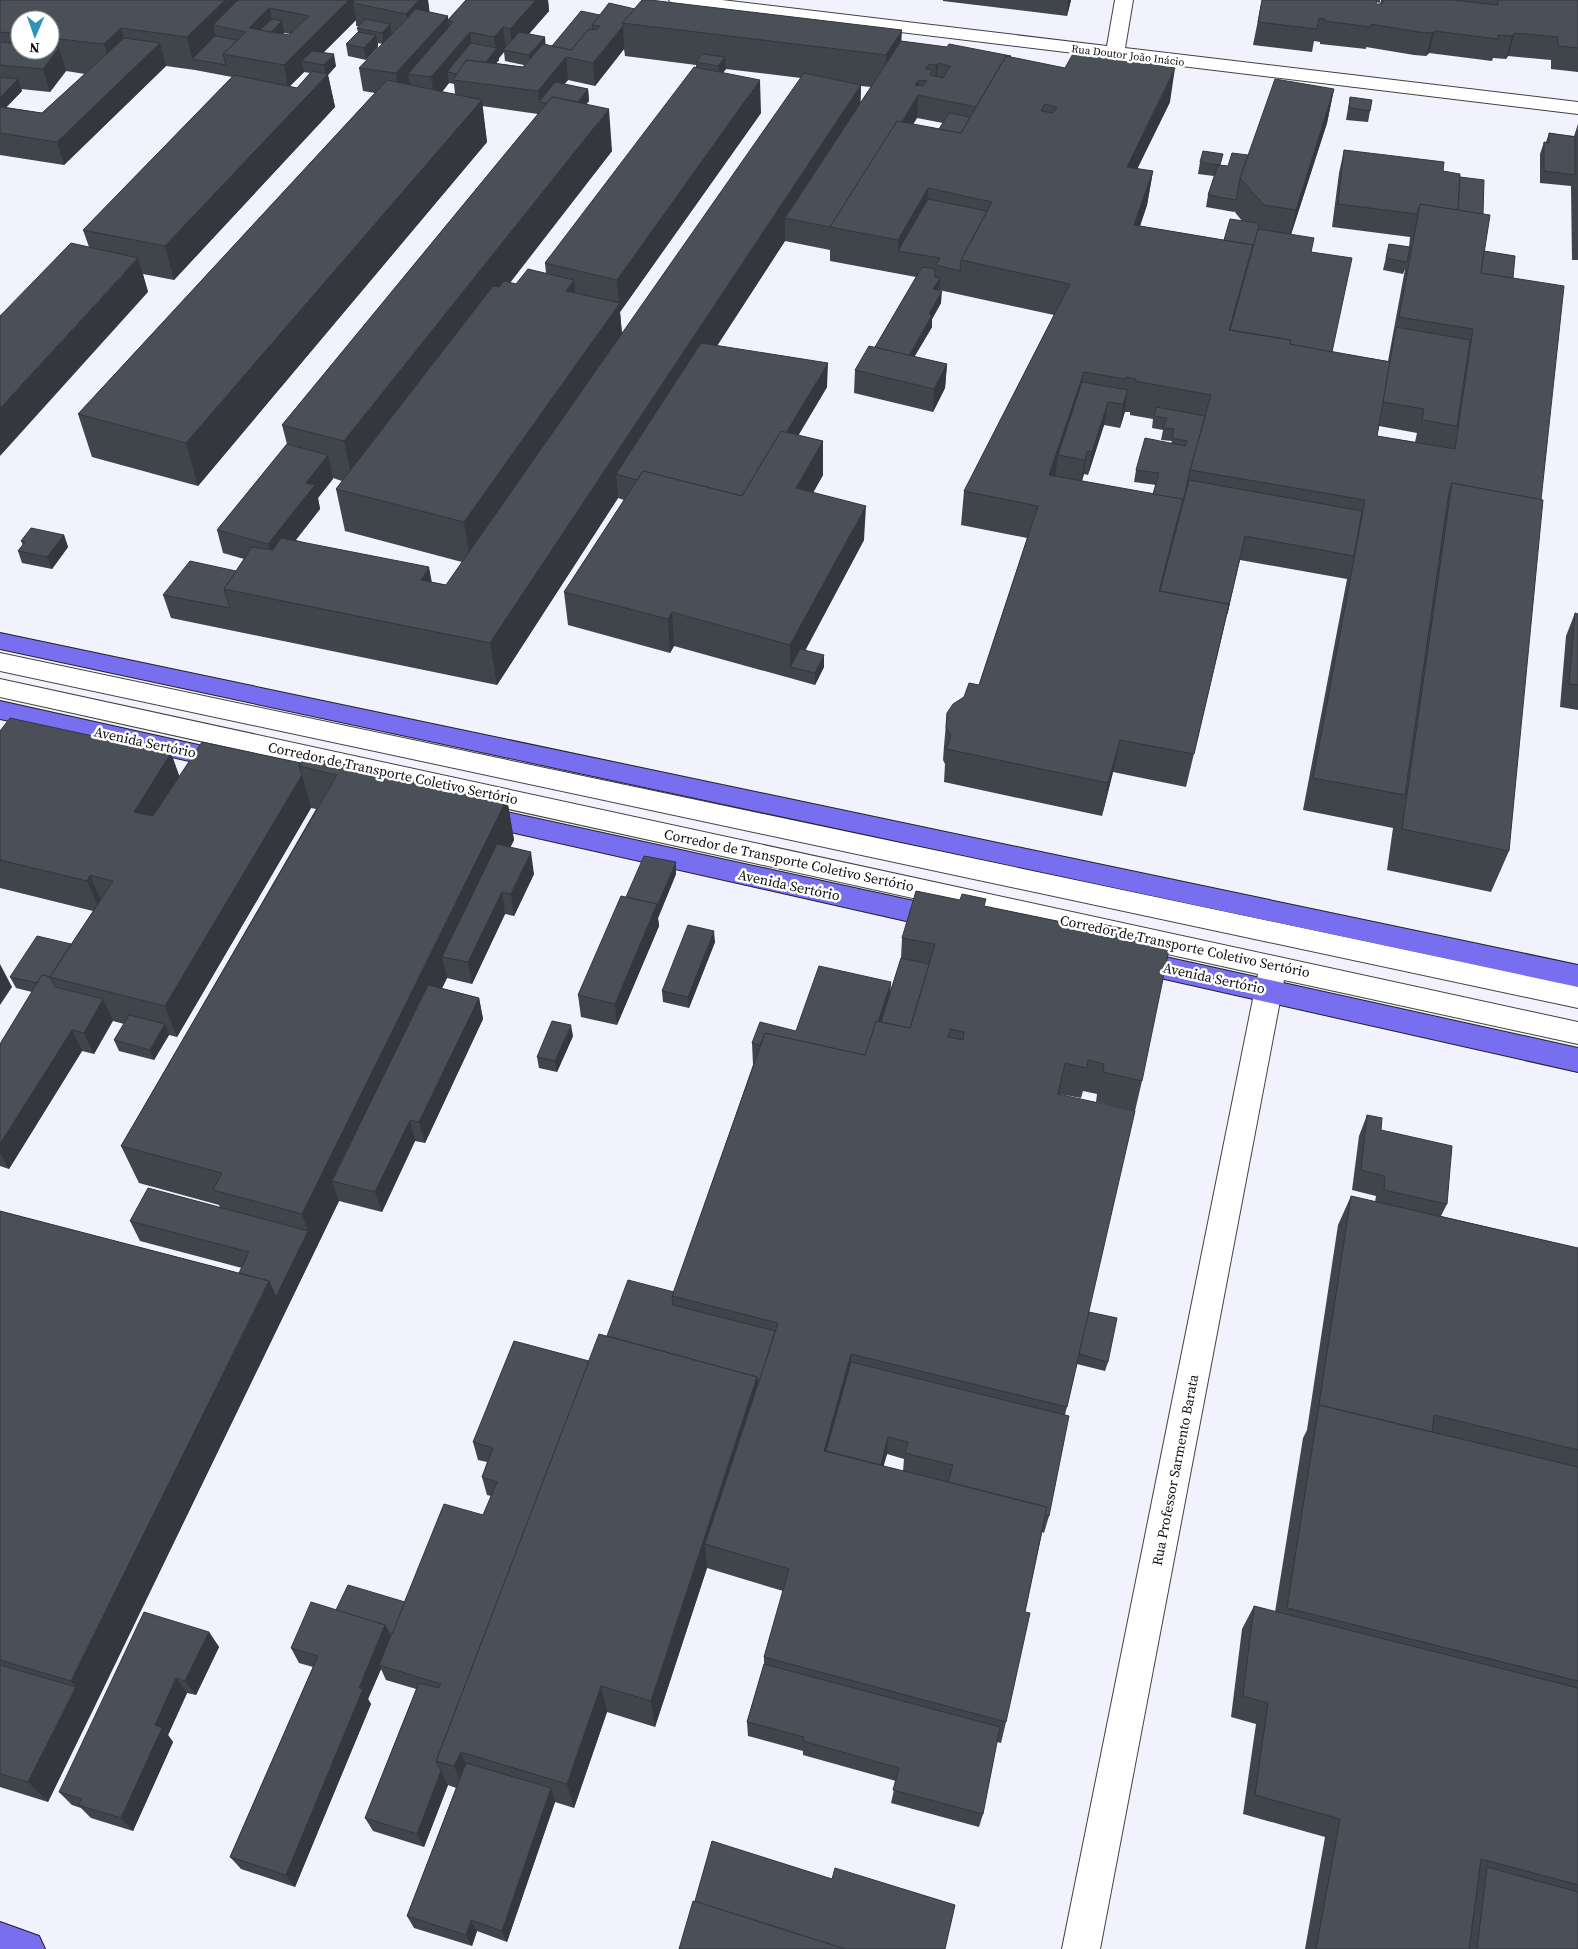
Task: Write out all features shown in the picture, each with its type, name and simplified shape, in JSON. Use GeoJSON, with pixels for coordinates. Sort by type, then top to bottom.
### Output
{"type":"FeatureCollection","features":[{"type":"Feature","properties":{"kind":"main road"},"geometry":{"type":"LineString","coordinates":[[0,641],[1578,976]]}},
{"type":"Feature","properties":{"kind":"main road","name":"Avenida Sertório"},"geometry":{"type":"LineString","coordinates":[[0,710],[1271,978],[1578,1060]]}},
{"type":"Feature","properties":{"kind":"main road"},"geometry":{"type":"LineString","coordinates":[[0,1941],[26,1949]]}},
{"type":"Feature","properties":{"kind":"street","name":"Rua Doutor João Inácio"},"geometry":{"type":"LineString","coordinates":[[678,0],[1578,108]]}},
{"type":"Feature","properties":{"kind":"street"},"geometry":{"type":"LineString","coordinates":[[1115,53],[1124,0]]}},
{"type":"Feature","properties":{"kind":"street","name":"Corredor de Transporte Coletivo Sertório"},"geometry":{"type":"LineString","coordinates":[[0,662],[1578,997]]}},
{"type":"Feature","properties":{"kind":"street","name":"Corredor de Transporte Coletivo Sertório"},"geometry":{"type":"LineString","coordinates":[[0,688],[1271,978],[1578,1033]]}},
{"type":"Feature","properties":{"kind":"street","name":"Rua Professor Sarmento Barata"},"geometry":{"type":"LineString","coordinates":[[1081,1949],[1271,978]]}},
{"type":"Feature","properties":{"kind":"building"},"geometry":{"type":"Polygon","coordinates":[[[0,0],[225,0],[187,37],[121,28],[104,44],[60,39],[60,10],[10,10],[10,33],[0,32],[0,0]]]}},
{"type":"Feature","properties":{"kind":"building"},"geometry":{"type":"Polygon","coordinates":[[[238,0],[349,0],[284,65],[223,54],[246,32],[213,25],[238,0]],[[269,8],[249,28],[289,35],[309,16],[269,8]]]}},
{"type":"Feature","properties":{"kind":"building"},"geometry":{"type":"Polygon","coordinates":[[[355,0],[419,0],[406,14],[353,3],[355,0]]]}},
{"type":"Feature","properties":{"kind":"building"},"geometry":{"type":"Polygon","coordinates":[[[466,0],[536,0],[510,29],[503,27],[494,37],[470,32],[431,77],[408,74],[453,22],[448,20],[466,0]]]}},
{"type":"Feature","properties":{"kind":"building"},"geometry":{"type":"Polygon","coordinates":[[[642,0],[902,30],[886,55],[622,23],[642,0]]]}},
{"type":"Feature","properties":{"kind":"building"},"geometry":{"type":"Polygon","coordinates":[[[1262,0],[1377,0],[1376,4],[1382,4],[1383,0],[1453,0],[1498,5],[1498,0],[1578,0],[1578,48],[1558,46],[1558,37],[1515,33],[1512,36],[1498,35],[1498,39],[1435,31],[1432,33],[1419,32],[1371,24],[1371,27],[1325,21],[1325,19],[1319,18],[1317,29],[1258,22],[1262,0]]]}},
{"type":"Feature","properties":{"kind":"building"},"geometry":{"type":"Polygon","coordinates":[[[609,3],[635,9],[622,23],[623,26],[593,63],[566,57],[538,91],[453,80],[466,60],[523,67],[543,44],[571,50],[589,29],[596,30],[600,26],[592,25],[609,3]]]}},
{"type":"Feature","properties":{"kind":"building"},"geometry":{"type":"Polygon","coordinates":[[[416,9],[448,16],[396,73],[359,68],[416,9]]]}},
{"type":"Feature","properties":{"kind":"building"},"geometry":{"type":"Polygon","coordinates":[[[581,11],[600,15],[592,25],[593,29],[589,29],[571,50],[552,46],[581,11]]]}},
{"type":"Feature","properties":{"kind":"building"},"geometry":{"type":"Polygon","coordinates":[[[272,19],[282,21],[271,32],[260,30],[272,19]]]}},
{"type":"Feature","properties":{"kind":"building"},"geometry":{"type":"Polygon","coordinates":[[[365,19],[390,24],[382,33],[357,28],[365,19]]]}},
{"type":"Feature","properties":{"kind":"building"},"geometry":{"type":"Polygon","coordinates":[[[358,32],[376,35],[364,48],[346,44],[358,32]]]}},
{"type":"Feature","properties":{"kind":"building"},"geometry":{"type":"Polygon","coordinates":[[[519,32],[545,37],[529,55],[503,50],[519,32]]]}},
{"type":"Feature","properties":{"kind":"building"},"geometry":{"type":"Polygon","coordinates":[[[215,36],[237,40],[223,54],[226,65],[192,59],[215,36]]]}},
{"type":"Feature","properties":{"kind":"building"},"geometry":{"type":"Polygon","coordinates":[[[124,38],[160,43],[57,142],[0,133],[0,107],[42,113],[124,38]]]}},
{"type":"Feature","properties":{"kind":"building"},"geometry":{"type":"Polygon","coordinates":[[[901,41],[947,47],[949,44],[1011,56],[1006,56],[976,107],[918,95],[902,122],[897,121],[830,227],[785,218],[901,41]],[[938,63],[936,65],[929,64],[925,69],[933,70],[930,75],[943,78],[950,66],[938,63]],[[919,80],[915,85],[923,86],[927,81],[919,80]]]}},
{"type":"Feature","properties":{"kind":"building"},"geometry":{"type":"Polygon","coordinates":[[[0,42],[10,43],[10,60],[50,60],[43,69],[0,65],[0,42]]]}},
{"type":"Feature","properties":{"kind":"building"},"geometry":{"type":"Polygon","coordinates":[[[471,43],[497,48],[486,62],[466,60],[457,74],[447,72],[471,43]]]}},
{"type":"Feature","properties":{"kind":"building"},"geometry":{"type":"Polygon","coordinates":[[[1075,50],[1175,68],[1127,167],[1153,171],[1134,225],[1253,245],[1229,330],[1291,340],[1290,344],[1390,362],[1377,436],[1455,449],[1473,329],[1399,317],[1420,204],[1490,215],[1481,273],[1564,286],[1541,500],[1452,483],[1449,492],[1405,795],[1313,778],[1365,500],[1190,470],[1211,395],[1135,381],[1136,379],[1126,377],[1125,379],[1084,372],[1049,475],[1183,499],[1159,591],[1229,604],[1194,754],[1120,740],[1108,783],[946,749],[951,736],[946,727],[947,713],[953,704],[964,697],[969,683],[979,685],[1038,506],[964,491],[1070,284],[961,260],[992,202],[928,188],[898,240],[830,227],[897,121],[961,133],[1006,56],[1065,68],[1075,50]],[[1045,104],[1041,111],[1053,113],[1057,107],[1045,104]]]}},
{"type":"Feature","properties":{"kind":"building"},"geometry":{"type":"Polygon","coordinates":[[[312,51],[334,54],[324,65],[302,61],[312,51]]]}},
{"type":"Feature","properties":{"kind":"building"},"geometry":{"type":"Polygon","coordinates":[[[702,54],[725,57],[718,66],[696,62],[702,54]]]}},
{"type":"Feature","properties":{"kind":"building"},"geometry":{"type":"Polygon","coordinates":[[[694,67],[760,80],[617,280],[545,263],[694,67]]]}},
{"type":"Feature","properties":{"kind":"building"},"geometry":{"type":"Polygon","coordinates":[[[312,71],[328,74],[165,246],[83,230],[234,75],[297,88],[312,71]]]}},
{"type":"Feature","properties":{"kind":"building"},"geometry":{"type":"Polygon","coordinates":[[[804,73],[861,85],[490,643],[224,589],[252,547],[273,550],[281,538],[429,567],[421,580],[446,585],[804,73]]]}},
{"type":"Feature","properties":{"kind":"building"},"geometry":{"type":"Polygon","coordinates":[[[0,77],[18,79],[0,98],[0,77]]]}},
{"type":"Feature","properties":{"kind":"building"},"geometry":{"type":"Polygon","coordinates":[[[1275,79],[1334,89],[1296,210],[1264,205],[1240,178],[1275,79]]]}},
{"type":"Feature","properties":{"kind":"building"},"geometry":{"type":"Polygon","coordinates":[[[387,80],[482,100],[186,443],[78,414],[387,80]]]}},
{"type":"Feature","properties":{"kind":"building"},"geometry":{"type":"Polygon","coordinates":[[[555,82],[588,89],[578,102],[552,97],[547,103],[539,102],[555,82]]]}},
{"type":"Feature","properties":{"kind":"building"},"geometry":{"type":"Polygon","coordinates":[[[552,97],[609,109],[344,441],[282,425],[552,97]]]}},
{"type":"Feature","properties":{"kind":"building"},"geometry":{"type":"Polygon","coordinates":[[[1350,97],[1372,100],[1370,111],[1349,108],[1350,97]]]}},
{"type":"Feature","properties":{"kind":"building"},"geometry":{"type":"Polygon","coordinates":[[[949,113],[970,117],[961,133],[939,129],[949,113]]]}},
{"type":"Feature","properties":{"kind":"building"},"geometry":{"type":"Polygon","coordinates":[[[1549,133],[1575,137],[1575,175],[1544,171],[1544,142],[1549,143],[1549,133]]]}},
{"type":"Feature","properties":{"kind":"building"},"geometry":{"type":"Polygon","coordinates":[[[1344,150],[1444,162],[1443,171],[1460,174],[1458,210],[1420,204],[1417,214],[1338,204],[1344,150]]]}},
{"type":"Feature","properties":{"kind":"building"},"geometry":{"type":"Polygon","coordinates":[[[1203,151],[1223,154],[1220,165],[1200,162],[1203,151]]]}},
{"type":"Feature","properties":{"kind":"building"},"geometry":{"type":"Polygon","coordinates":[[[1232,153],[1248,155],[1240,178],[1236,200],[1208,195],[1218,165],[1228,166],[1232,153]]]}},
{"type":"Feature","properties":{"kind":"building"},"geometry":{"type":"Polygon","coordinates":[[[1460,177],[1484,180],[1483,214],[1458,210],[1460,177]]]}},
{"type":"Feature","properties":{"kind":"building"},"geometry":{"type":"Polygon","coordinates":[[[928,199],[987,211],[961,260],[960,271],[936,265],[940,258],[898,251],[928,199]]]}},
{"type":"Feature","properties":{"kind":"building"},"geometry":{"type":"Polygon","coordinates":[[[1230,219],[1257,223],[1259,226],[1251,255],[1253,245],[1224,240],[1230,219]]]}},
{"type":"Feature","properties":{"kind":"building"},"geometry":{"type":"Polygon","coordinates":[[[1258,229],[1314,238],[1311,252],[1352,258],[1332,352],[1290,344],[1291,340],[1230,330],[1258,229]]]}},
{"type":"Feature","properties":{"kind":"building"},"geometry":{"type":"Polygon","coordinates":[[[71,243],[138,258],[0,408],[0,316],[71,243]]]}},
{"type":"Feature","properties":{"kind":"building"},"geometry":{"type":"Polygon","coordinates":[[[1389,244],[1410,247],[1407,262],[1386,258],[1389,244]]]}},
{"type":"Feature","properties":{"kind":"building"},"geometry":{"type":"Polygon","coordinates":[[[1484,251],[1515,256],[1513,278],[1481,273],[1484,251]]]}},
{"type":"Feature","properties":{"kind":"building"},"geometry":{"type":"Polygon","coordinates":[[[922,267],[935,269],[935,277],[940,278],[933,289],[942,291],[929,314],[932,315],[909,356],[875,347],[922,267]]]}},
{"type":"Feature","properties":{"kind":"building"},"geometry":{"type":"Polygon","coordinates":[[[528,269],[574,280],[566,291],[620,303],[464,522],[336,489],[493,286],[499,287],[504,281],[516,284],[528,269]]]}},
{"type":"Feature","properties":{"kind":"building"},"geometry":{"type":"Polygon","coordinates":[[[1396,327],[1470,340],[1457,426],[1422,420],[1424,409],[1383,402],[1396,327]]]}},
{"type":"Feature","properties":{"kind":"building"},"geometry":{"type":"Polygon","coordinates":[[[701,343],[828,363],[786,433],[781,431],[742,496],[643,471],[637,480],[616,474],[701,343]]]}},
{"type":"Feature","properties":{"kind":"building"},"geometry":{"type":"Polygon","coordinates":[[[869,346],[947,364],[934,389],[855,370],[869,346]]]}},
{"type":"Feature","properties":{"kind":"building"},"geometry":{"type":"Polygon","coordinates":[[[1082,382],[1128,390],[1123,404],[1108,402],[1092,452],[1087,451],[1085,460],[1058,455],[1082,382]]]}},
{"type":"Feature","properties":{"kind":"building"},"geometry":{"type":"Polygon","coordinates":[[[1156,407],[1205,416],[1182,506],[1183,499],[1153,494],[1159,473],[1136,470],[1145,438],[1185,446],[1187,441],[1172,438],[1174,429],[1163,428],[1167,418],[1154,416],[1156,407]]]}},
{"type":"Feature","properties":{"kind":"building"},"geometry":{"type":"Polygon","coordinates":[[[781,431],[823,441],[796,488],[866,506],[790,645],[672,612],[668,619],[564,592],[643,471],[742,496],[781,431]]]}},
{"type":"Feature","properties":{"kind":"building"},"geometry":{"type":"Polygon","coordinates":[[[287,444],[328,455],[306,483],[315,485],[268,544],[217,530],[287,444]]]}},
{"type":"Feature","properties":{"kind":"building"},"geometry":{"type":"Polygon","coordinates":[[[1189,480],[1362,511],[1354,556],[1245,536],[1227,614],[1229,604],[1160,591],[1189,480]]]}},
{"type":"Feature","properties":{"kind":"building"},"geometry":{"type":"Polygon","coordinates":[[[1452,483],[1543,500],[1509,851],[1402,829],[1452,483]]]}},
{"type":"Feature","properties":{"kind":"building"},"geometry":{"type":"Polygon","coordinates":[[[31,528],[64,535],[47,557],[18,551],[25,542],[21,541],[31,528]]]}},
{"type":"Feature","properties":{"kind":"building"},"geometry":{"type":"Polygon","coordinates":[[[190,561],[236,571],[224,589],[230,608],[163,595],[190,561]]]}},
{"type":"Feature","properties":{"kind":"building"},"geometry":{"type":"Polygon","coordinates":[[[1575,613],[1578,614],[1578,685],[1569,684],[1575,613]]]}},
{"type":"Feature","properties":{"kind":"building"},"geometry":{"type":"Polygon","coordinates":[[[800,649],[824,655],[815,673],[790,667],[800,649]]]}},
{"type":"Feature","properties":{"kind":"building"},"geometry":{"type":"Polygon","coordinates":[[[10,718],[171,753],[134,812],[153,816],[202,742],[301,763],[299,766],[302,775],[165,1006],[50,977],[113,881],[90,875],[87,881],[0,860],[0,731],[10,718]]]}},
{"type":"Feature","properties":{"kind":"building"},"geometry":{"type":"Polygon","coordinates":[[[306,756],[507,799],[302,1214],[213,1190],[222,1173],[121,1146],[337,775],[299,766],[306,756]]]}},
{"type":"Feature","properties":{"kind":"building"},"geometry":{"type":"Polygon","coordinates":[[[497,844],[531,852],[511,894],[502,892],[468,962],[442,957],[497,844]]]}},
{"type":"Feature","properties":{"kind":"building"},"geometry":{"type":"Polygon","coordinates":[[[644,856],[676,862],[657,906],[657,904],[626,897],[644,856]]]}},
{"type":"Feature","properties":{"kind":"building"},"geometry":{"type":"Polygon","coordinates":[[[916,891],[960,900],[962,894],[986,899],[984,906],[1096,929],[1097,923],[1125,929],[1124,935],[1170,945],[1142,1081],[1103,1072],[1104,1064],[1088,1060],[1087,1068],[1065,1063],[1058,1094],[1135,1111],[1067,1407],[851,1354],[824,1451],[1047,1507],[1025,1612],[1030,1613],[1006,1722],[764,1657],[789,1569],[705,1544],[778,1323],[672,1296],[765,1033],[865,1055],[876,1021],[910,1028],[935,944],[902,938],[916,891]],[[950,1029],[948,1037],[963,1040],[964,1032],[950,1029]]]}},
{"type":"Feature","properties":{"kind":"building"},"geometry":{"type":"Polygon","coordinates":[[[621,896],[657,904],[615,1004],[578,995],[621,896]]]}},
{"type":"Feature","properties":{"kind":"building"},"geometry":{"type":"Polygon","coordinates":[[[688,925],[714,931],[688,997],[662,991],[688,925]]]}},
{"type":"Feature","properties":{"kind":"building"},"geometry":{"type":"Polygon","coordinates":[[[37,936],[71,944],[50,977],[42,975],[37,983],[10,977],[37,936]]]}},
{"type":"Feature","properties":{"kind":"building"},"geometry":{"type":"Polygon","coordinates":[[[901,958],[929,964],[910,1028],[881,1022],[901,958]]]}},
{"type":"Feature","properties":{"kind":"building"},"geometry":{"type":"Polygon","coordinates":[[[819,966],[891,982],[865,1055],[765,1033],[760,1045],[752,1043],[760,1022],[796,1031],[819,966]]]}},
{"type":"Feature","properties":{"kind":"building"},"geometry":{"type":"Polygon","coordinates":[[[42,975],[50,977],[55,987],[103,999],[84,1033],[72,1030],[0,1144],[0,1044],[42,975]]]}},
{"type":"Feature","properties":{"kind":"building"},"geometry":{"type":"Polygon","coordinates":[[[428,985],[479,998],[419,1122],[410,1120],[375,1192],[332,1181],[428,985]]]}},
{"type":"Feature","properties":{"kind":"building"},"geometry":{"type":"Polygon","coordinates":[[[129,1015],[165,1024],[150,1050],[114,1040],[129,1015]]]}},
{"type":"Feature","properties":{"kind":"building"},"geometry":{"type":"Polygon","coordinates":[[[552,1021],[571,1025],[555,1061],[537,1057],[552,1021]]]}},
{"type":"Feature","properties":{"kind":"building"},"geometry":{"type":"Polygon","coordinates":[[[1367,1115],[1382,1118],[1381,1130],[1452,1146],[1447,1204],[1384,1190],[1385,1176],[1361,1170],[1367,1115]]]}},
{"type":"Feature","properties":{"kind":"building"},"geometry":{"type":"Polygon","coordinates":[[[148,1188],[308,1231],[276,1297],[269,1281],[239,1273],[249,1252],[130,1221],[148,1188]]]}},
{"type":"Feature","properties":{"kind":"building"},"geometry":{"type":"Polygon","coordinates":[[[1351,1196],[1578,1248],[1578,1450],[1434,1415],[1432,1432],[1319,1405],[1351,1196]]]}},
{"type":"Feature","properties":{"kind":"building"},"geometry":{"type":"Polygon","coordinates":[[[0,1211],[269,1281],[71,1681],[0,1660],[0,1211]]]}},
{"type":"Feature","properties":{"kind":"building"},"geometry":{"type":"Polygon","coordinates":[[[628,1280],[674,1292],[672,1296],[673,1305],[775,1331],[758,1385],[757,1377],[607,1336],[628,1280]]]}},
{"type":"Feature","properties":{"kind":"building"},"geometry":{"type":"Polygon","coordinates":[[[1089,1312],[1117,1318],[1108,1362],[1079,1354],[1089,1312]]]}},
{"type":"Feature","properties":{"kind":"building"},"geometry":{"type":"Polygon","coordinates":[[[599,1334],[757,1377],[651,1701],[601,1686],[567,1784],[461,1752],[454,1766],[436,1761],[599,1334]]]}},
{"type":"Feature","properties":{"kind":"building"},"geometry":{"type":"Polygon","coordinates":[[[514,1341],[589,1361],[436,1761],[441,1771],[417,1834],[365,1818],[419,1683],[439,1688],[441,1684],[379,1665],[444,1504],[483,1515],[497,1482],[482,1477],[493,1448],[473,1442],[514,1341]]]}},
{"type":"Feature","properties":{"kind":"building"},"geometry":{"type":"Polygon","coordinates":[[[851,1362],[1069,1416],[1049,1516],[1045,1515],[1047,1507],[948,1482],[953,1465],[905,1453],[908,1442],[888,1437],[881,1465],[826,1451],[851,1362]]]}},
{"type":"Feature","properties":{"kind":"building"},"geometry":{"type":"Polygon","coordinates":[[[1319,1405],[1578,1467],[1578,1681],[1287,1608],[1319,1405]]]}},
{"type":"Feature","properties":{"kind":"building"},"geometry":{"type":"Polygon","coordinates":[[[348,1585],[405,1602],[392,1634],[389,1633],[385,1625],[336,1610],[348,1585]]]}},
{"type":"Feature","properties":{"kind":"building"},"geometry":{"type":"Polygon","coordinates":[[[311,1602],[385,1625],[359,1688],[363,1689],[286,1875],[230,1857],[318,1656],[291,1648],[311,1602]]]}},
{"type":"Feature","properties":{"kind":"building"},"geometry":{"type":"Polygon","coordinates":[[[1254,1606],[1578,1688],[1578,1885],[1481,1859],[1469,1949],[1316,1949],[1340,1819],[1255,1795],[1268,1703],[1243,1696],[1254,1606]]]}},
{"type":"Feature","properties":{"kind":"building"},"geometry":{"type":"Polygon","coordinates":[[[144,1612],[209,1632],[185,1681],[176,1678],[155,1725],[162,1728],[121,1818],[78,1805],[82,1799],[59,1792],[144,1612]]]}},
{"type":"Feature","properties":{"kind":"building"},"geometry":{"type":"Polygon","coordinates":[[[764,1664],[1000,1727],[983,1814],[893,1790],[899,1768],[803,1741],[804,1737],[747,1722],[764,1664]]]}},
{"type":"Feature","properties":{"kind":"building"},"geometry":{"type":"Polygon","coordinates":[[[0,1665],[76,1687],[28,1782],[0,1774],[0,1665]]]}},
{"type":"Feature","properties":{"kind":"building"},"geometry":{"type":"Polygon","coordinates":[[[466,1763],[551,1788],[502,1931],[471,1920],[466,1935],[407,1916],[466,1763]]]}},
{"type":"Feature","properties":{"kind":"building"},"geometry":{"type":"Polygon","coordinates":[[[712,1841],[832,1879],[835,1868],[955,1905],[945,1949],[845,1949],[695,1901],[712,1841]]]}},
{"type":"Feature","properties":{"kind":"building"},"geometry":{"type":"Polygon","coordinates":[[[1487,1867],[1578,1892],[1578,1949],[1477,1949],[1487,1867]]]}},
{"type":"Feature","properties":{"kind":"building"},"geometry":{"type":"Polygon","coordinates":[[[693,1901],[845,1949],[679,1949],[693,1901]]]}}]}
